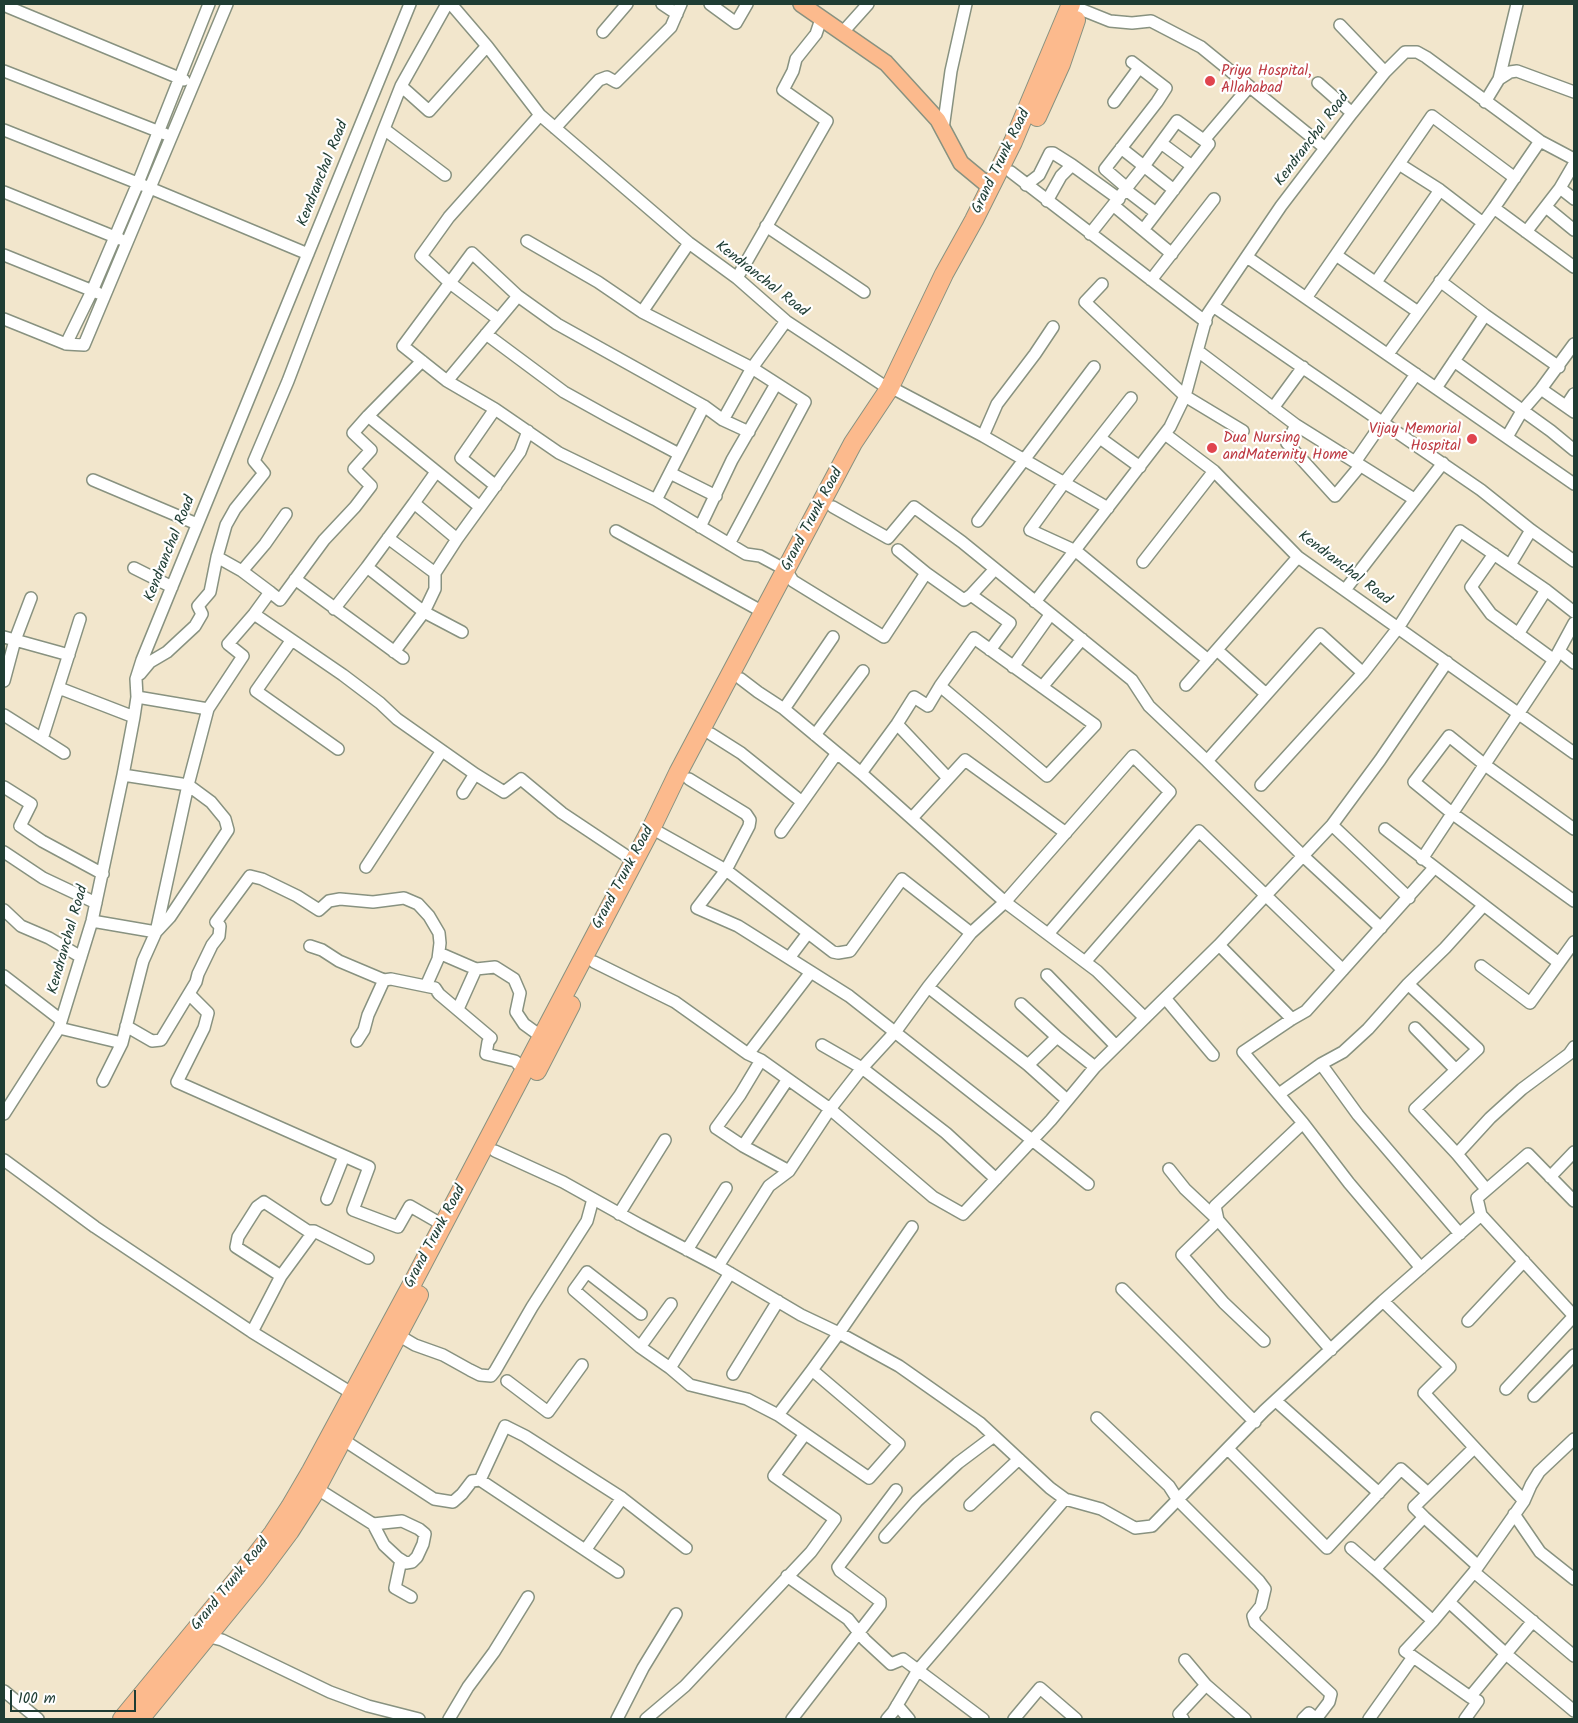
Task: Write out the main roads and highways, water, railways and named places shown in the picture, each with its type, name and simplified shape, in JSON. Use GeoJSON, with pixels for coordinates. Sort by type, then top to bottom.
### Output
{"type":"FeatureCollection","features":[{"type":"Feature","properties":{"kind":"highway","name":"Grand Trunk Road"},"geometry":{"type":"LineString","coordinates":[[140,1719],[290,1508],[398,1335],[495,1151],[546,1040],[634,861],[763,612],[790,576],[833,507],[892,390],[1011,172],[1060,64],[1076,5]]}},
{"type":"Feature","properties":{"kind":"highway","name":"Grand Trunk Road"},"geometry":{"type":"LineString","coordinates":[[122,1719],[200,1634],[255,1578],[290,1531],[316,1488],[342,1439],[358,1397],[443,1225],[522,1075],[594,962],[741,679],[854,444],[892,390],[944,274],[1013,142],[1076,5]]}},
{"type":"Feature","properties":{"kind":"main road"},"geometry":{"type":"LineString","coordinates":[[801,4],[818,12],[842,33],[886,63],[938,120],[962,163],[990,187]]}},
{"type":"Feature","properties":{"kind":"place","name":"Priya Hospital, Allahabad"},"geometry":{"type":"Point","coordinates":[1210,81]}},
{"type":"Feature","properties":{"kind":"place","name":"Vijay Memorial Hospital"},"geometry":{"type":"Point","coordinates":[1472,439]}},
{"type":"Feature","properties":{"kind":"place","name":"Dua Nursing andMaternity Home"},"geometry":{"type":"Point","coordinates":[1212,448]}}]}
